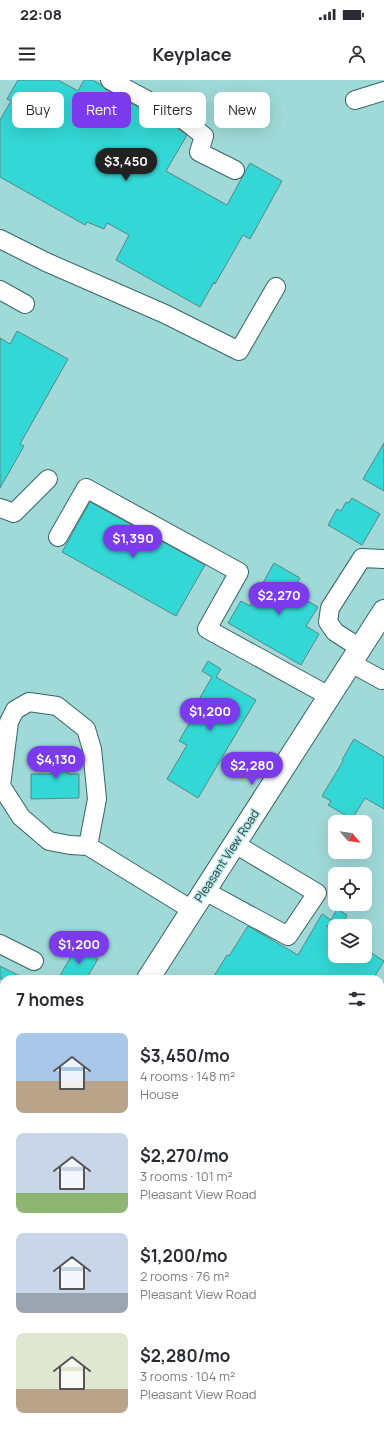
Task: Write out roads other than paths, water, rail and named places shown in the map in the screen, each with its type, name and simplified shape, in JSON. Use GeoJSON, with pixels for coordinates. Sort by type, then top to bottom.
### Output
{"type":"FeatureCollection","features":[{"type":"Feature","properties":{"kind":"main road","name":"Pleasant View Road"},"geometry":{"type":"LineString","coordinates":[[151,975],[355,656],[382,619]]}},
{"type":"Feature","properties":{"kind":"street"},"geometry":{"type":"LineString","coordinates":[[110,80],[184,120],[204,136],[199,152],[235,170]]}},
{"type":"Feature","properties":{"kind":"street"},"geometry":{"type":"LineString","coordinates":[[355,100],[384,91]]}},
{"type":"Feature","properties":{"kind":"street"},"geometry":{"type":"LineString","coordinates":[[0,239],[46,262],[165,314],[239,351],[276,287]]}},
{"type":"Feature","properties":{"kind":"street"},"geometry":{"type":"LineString","coordinates":[[0,290],[25,304]]}},
{"type":"Feature","properties":{"kind":"street"},"geometry":{"type":"LineString","coordinates":[[0,508],[14,513],[48,479]]}},
{"type":"Feature","properties":{"kind":"street"},"geometry":{"type":"LineString","coordinates":[[58,537],[86,488],[239,572],[207,629],[330,696]]}},
{"type":"Feature","properties":{"kind":"street"},"geometry":{"type":"LineString","coordinates":[[384,559],[362,558],[330,608],[328,622],[355,656],[382,680],[384,679]]}},
{"type":"Feature","properties":{"kind":"street"},"geometry":{"type":"LineString","coordinates":[[88,846],[97,799],[92,749],[86,729],[57,706],[28,702],[15,710],[9,722],[2,786],[22,817],[49,841],[70,845],[88,846],[192,910]]}},
{"type":"Feature","properties":{"kind":"street"},"geometry":{"type":"LineString","coordinates":[[205,891],[288,936],[317,894],[235,844]]}},
{"type":"Feature","properties":{"kind":"street"},"geometry":{"type":"LineString","coordinates":[[0,944],[34,961]]}}]}
